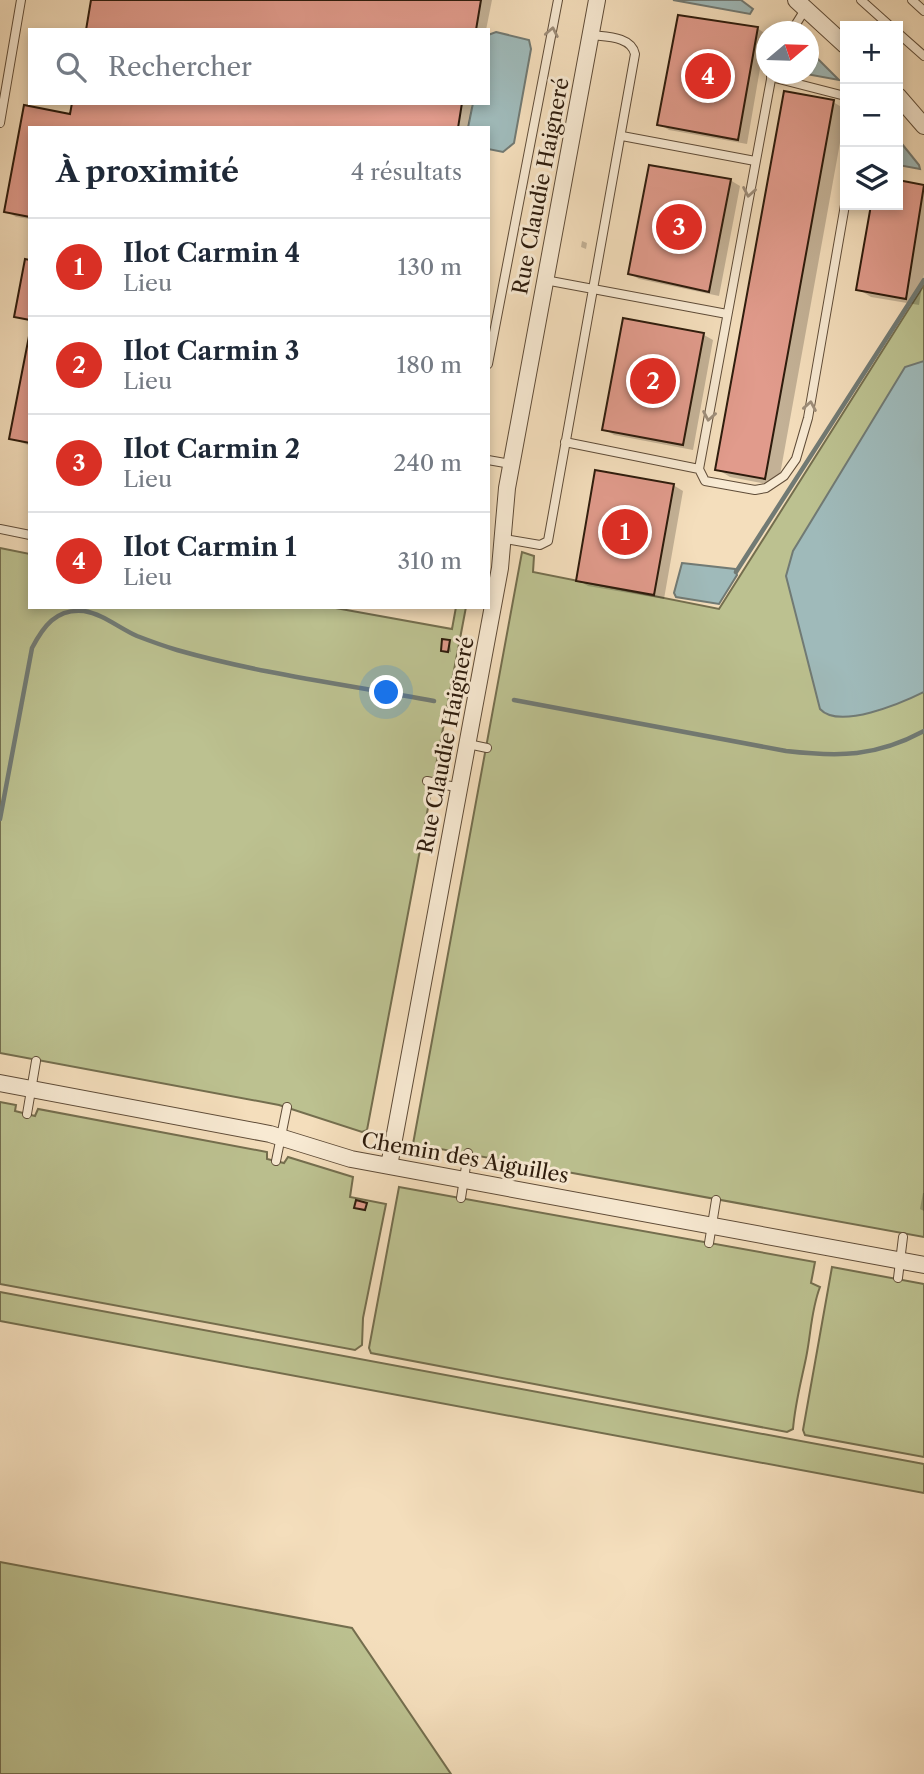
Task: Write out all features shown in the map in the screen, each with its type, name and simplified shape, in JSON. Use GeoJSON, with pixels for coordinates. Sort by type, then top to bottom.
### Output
{"type":"FeatureCollection","features":[{"type":"Feature","properties":{"kind":"street","name":"Rue Claudie Haigneré"},"geometry":{"type":"LineString","coordinates":[[389,1166],[505,539],[511,464],[597,0]]}},
{"type":"Feature","properties":{"kind":"street"},"geometry":{"type":"LineString","coordinates":[[801,4],[840,40]]}},
{"type":"Feature","properties":{"kind":"street"},"geometry":{"type":"LineString","coordinates":[[903,101],[922,120]]}},
{"type":"Feature","properties":{"kind":"street","name":"Chemin des Aiguilles"},"geometry":{"type":"LineString","coordinates":[[0,1083],[281,1137],[351,1159],[924,1265]]}},
{"type":"Feature","properties":{"kind":"lane"},"geometry":{"type":"LineString","coordinates":[[0,123],[21,0]]}},
{"type":"Feature","properties":{"kind":"lane"},"geometry":{"type":"LineString","coordinates":[[490,354],[558,0]]}},
{"type":"Feature","properties":{"kind":"lane"},"geometry":{"type":"LineString","coordinates":[[861,0],[884,21]]}},
{"type":"Feature","properties":{"kind":"lane"},"geometry":{"type":"LineString","coordinates":[[912,0],[924,11]]}},
{"type":"Feature","properties":{"kind":"lane"},"geometry":{"type":"LineString","coordinates":[[795,21],[801,4]]}},
{"type":"Feature","properties":{"kind":"lane"},"geometry":{"type":"LineString","coordinates":[[505,539],[540,545],[548,541],[622,136],[634,47],[629,42],[591,35]]}},
{"type":"Feature","properties":{"kind":"lane"},"geometry":{"type":"LineString","coordinates":[[903,37],[924,56]]}},
{"type":"Feature","properties":{"kind":"lane"},"geometry":{"type":"LineString","coordinates":[[769,84],[699,469],[705,481],[755,490],[775,484],[796,459],[808,418],[844,210]]}},
{"type":"Feature","properties":{"kind":"lane"},"geometry":{"type":"LineString","coordinates":[[803,84],[840,95]]}},
{"type":"Feature","properties":{"kind":"lane"},"geometry":{"type":"LineString","coordinates":[[622,136],[755,160]]}},
{"type":"Feature","properties":{"kind":"lane"},"geometry":{"type":"LineString","coordinates":[[545,279],[727,314]]}},
{"type":"Feature","properties":{"kind":"lane"},"geometry":{"type":"LineString","coordinates":[[565,442],[699,469]]}},
{"type":"Feature","properties":{"kind":"lane"},"geometry":{"type":"LineString","coordinates":[[490,460],[511,464]]}},
{"type":"Feature","properties":{"kind":"lane"},"geometry":{"type":"LineString","coordinates":[[0,529],[28,535]]}},
{"type":"Feature","properties":{"kind":"lane"},"geometry":{"type":"LineString","coordinates":[[468,744],[487,748]]}},
{"type":"Feature","properties":{"kind":"lane"},"geometry":{"type":"LineString","coordinates":[[428,781],[460,788]]}},
{"type":"Feature","properties":{"kind":"lane"},"geometry":{"type":"LineString","coordinates":[[27,1114],[37,1061]]}},
{"type":"Feature","properties":{"kind":"lane"},"geometry":{"type":"LineString","coordinates":[[276,1161],[287,1108]]}},
{"type":"Feature","properties":{"kind":"lane"},"geometry":{"type":"LineString","coordinates":[[461,1198],[468,1153]]}},
{"type":"Feature","properties":{"kind":"lane"},"geometry":{"type":"LineString","coordinates":[[709,1243],[716,1200]]}},
{"type":"Feature","properties":{"kind":"lane"},"geometry":{"type":"LineString","coordinates":[[898,1278],[903,1237]]}},
{"type":"Feature","properties":{"kind":"green space"},"geometry":{"type":"Polygon","coordinates":[[[924,285],[924,1237],[413,1144],[522,552],[534,556],[533,572],[719,609],[924,285]]]}},
{"type":"Feature","properties":{"kind":"green space"},"geometry":{"type":"Polygon","coordinates":[[[0,548],[28,554],[28,609],[341,609],[452,629],[456,609],[466,609],[367,1130],[362,1132],[279,1105],[0,1053],[0,548]]]}},
{"type":"Feature","properties":{"kind":"green space"},"geometry":{"type":"Polygon","coordinates":[[[0,1102],[16,1105],[15,1111],[35,1116],[38,1109],[267,1152],[267,1159],[284,1163],[288,1157],[353,1177],[350,1197],[386,1204],[363,1318],[362,1345],[355,1350],[0,1284],[0,1102]]]}},
{"type":"Feature","properties":{"kind":"green space"},"geometry":{"type":"Polygon","coordinates":[[[399,1187],[815,1262],[811,1283],[820,1287],[793,1429],[787,1432],[371,1353],[369,1348],[399,1187]]]}},
{"type":"Feature","properties":{"kind":"green space"},"geometry":{"type":"Polygon","coordinates":[[[832,1267],[924,1284],[924,1457],[805,1435],[803,1430],[832,1267]]]}},
{"type":"Feature","properties":{"kind":"green space"},"geometry":{"type":"Polygon","coordinates":[[[0,1292],[924,1464],[924,1493],[0,1321],[0,1292]]]}},
{"type":"Feature","properties":{"kind":"green space"},"geometry":{"type":"Polygon","coordinates":[[[0,1562],[352,1628],[451,1774],[0,1774],[0,1562]]]}},
{"type":"Feature","properties":{"kind":"water"},"geometry":{"type":"Polygon","coordinates":[[[673,0],[741,0],[753,9],[750,14],[673,0]]]}},
{"type":"Feature","properties":{"kind":"water"},"geometry":{"type":"Polygon","coordinates":[[[496,32],[529,40],[531,49],[514,143],[503,152],[490,149],[490,126],[468,126],[473,105],[490,105],[490,34],[496,32]]]}},
{"type":"Feature","properties":{"kind":"water"},"geometry":{"type":"Polygon","coordinates":[[[819,60],[839,80],[819,76],[819,60]]]}},
{"type":"Feature","properties":{"kind":"water"},"geometry":{"type":"Polygon","coordinates":[[[903,145],[919,165],[920,169],[903,166],[903,145]]]}},
{"type":"Feature","properties":{"kind":"water"},"geometry":{"type":"Polygon","coordinates":[[[924,361],[924,692],[855,716],[829,715],[820,709],[786,576],[793,551],[905,367],[924,361]]]}},
{"type":"Feature","properties":{"kind":"water"},"geometry":{"type":"Polygon","coordinates":[[[682,563],[735,569],[737,575],[719,604],[676,597],[674,593],[682,563]]]}},
{"type":"Feature","properties":{"kind":"building"},"geometry":{"type":"Polygon","coordinates":[[[91,0],[481,0],[476,28],[86,28],[91,0]]]}},
{"type":"Feature","properties":{"kind":"building"},"geometry":{"type":"Polygon","coordinates":[[[678,15],[756,27],[738,140],[657,125],[678,15]]]}},
{"type":"Feature","properties":{"kind":"building"},"geometry":{"type":"Polygon","coordinates":[[[784,91],[834,100],[765,479],[715,470],[784,91]]]}},
{"type":"Feature","properties":{"kind":"building"},"geometry":{"type":"Polygon","coordinates":[[[24,105],[70,114],[72,105],[462,105],[458,126],[28,126],[28,217],[4,212],[24,105]]]}},
{"type":"Feature","properties":{"kind":"building"},"geometry":{"type":"Polygon","coordinates":[[[649,165],[731,179],[709,292],[628,274],[649,165]]]}},
{"type":"Feature","properties":{"kind":"building"},"geometry":{"type":"Polygon","coordinates":[[[903,181],[924,185],[906,299],[856,290],[870,210],[903,210],[903,181]]]}},
{"type":"Feature","properties":{"kind":"building"},"geometry":{"type":"Polygon","coordinates":[[[25,259],[28,260],[28,320],[14,317],[25,259]]]}},
{"type":"Feature","properties":{"kind":"building"},"geometry":{"type":"Polygon","coordinates":[[[623,318],[704,333],[683,445],[602,430],[623,318]]]}},
{"type":"Feature","properties":{"kind":"building"},"geometry":{"type":"Polygon","coordinates":[[[28,341],[28,443],[9,439],[28,341]]]}},
{"type":"Feature","properties":{"kind":"building"},"geometry":{"type":"Polygon","coordinates":[[[595,470],[674,484],[654,595],[576,581],[595,470]]]}},
{"type":"Feature","properties":{"kind":"building"},"geometry":{"type":"Polygon","coordinates":[[[442,639],[450,640],[448,652],[441,651],[442,639]]]}},
{"type":"Feature","properties":{"kind":"building"},"geometry":{"type":"Polygon","coordinates":[[[356,1200],[367,1203],[365,1210],[354,1208],[356,1200]]]}},
{"type":"Feature","properties":{"kind":"waterway"},"geometry":{"type":"LineString","coordinates":[[736,572],[924,280]]}},
{"type":"Feature","properties":{"kind":"waterway"},"geometry":{"type":"LineString","coordinates":[[0,819],[32,648],[46,626],[66,613],[91,613],[137,636],[209,658],[434,701]]}},
{"type":"Feature","properties":{"kind":"waterway"},"geometry":{"type":"LineString","coordinates":[[514,700],[805,753],[857,753],[890,746],[924,731]]}},
{"type":"Feature","properties":{"kind":"place","name":"Ilot Carmin 1"},"geometry":{"type":"Point","coordinates":[708,76]}},
{"type":"Feature","properties":{"kind":"place","name":"Ilot Carmin 2"},"geometry":{"type":"Point","coordinates":[679,227]}},
{"type":"Feature","properties":{"kind":"place","name":"Ilot Carmin 3"},"geometry":{"type":"Point","coordinates":[653,381]}},
{"type":"Feature","properties":{"kind":"place","name":"Ilot Carmin 4"},"geometry":{"type":"Point","coordinates":[625,532]}}]}
